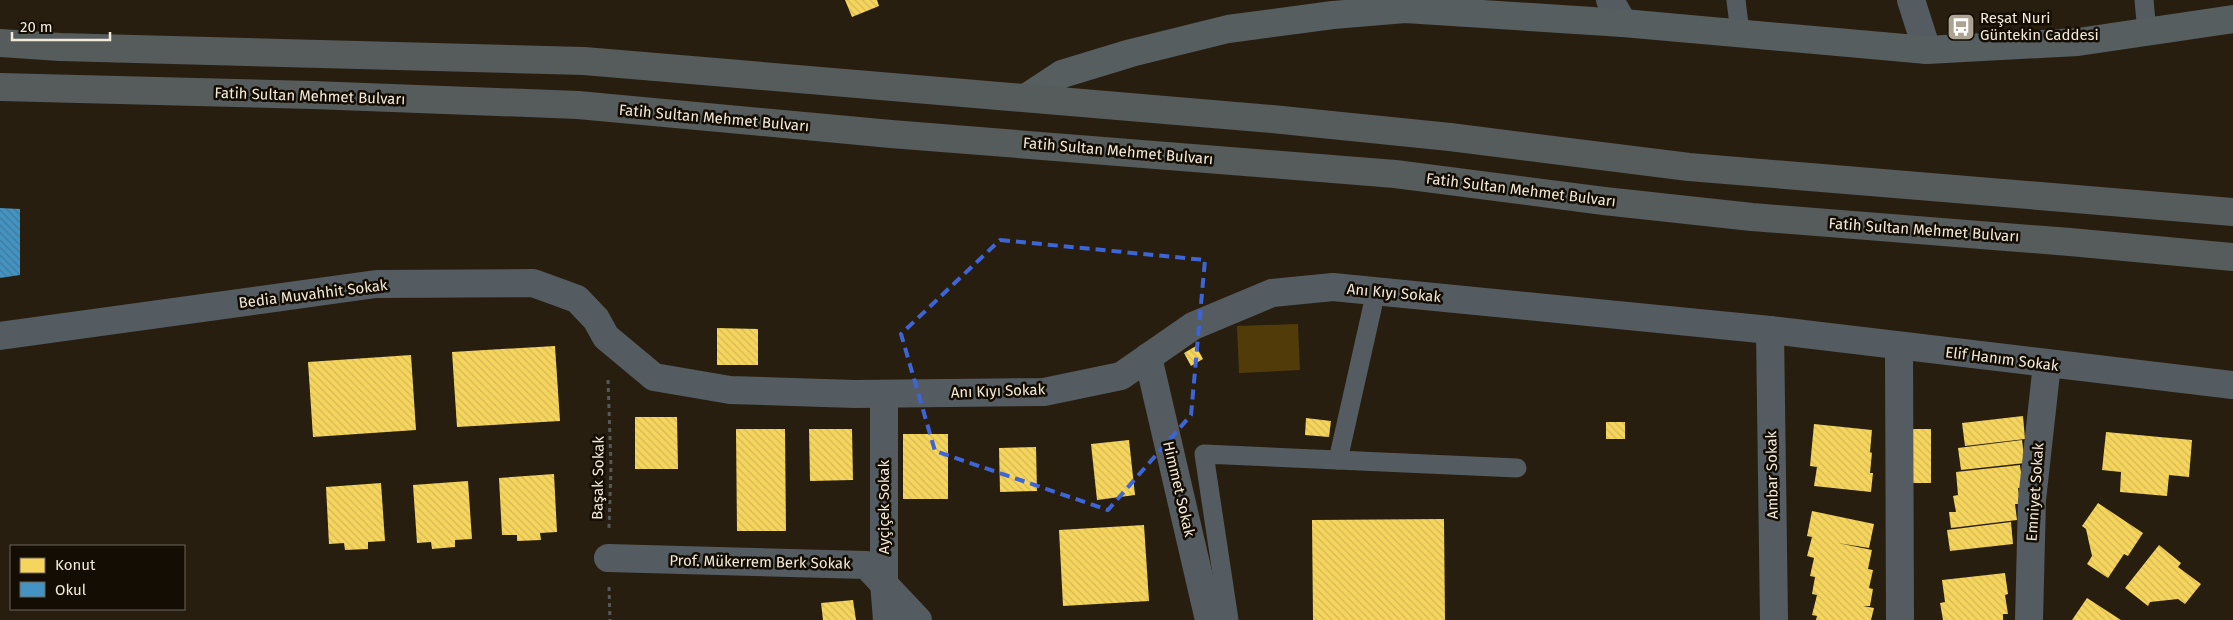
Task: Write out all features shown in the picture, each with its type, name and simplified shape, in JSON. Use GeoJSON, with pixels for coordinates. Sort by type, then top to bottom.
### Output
{"type":"FeatureCollection","features":[{"type":"Feature","properties":{"kind":"main road"},"geometry":{"type":"LineString","coordinates":[[0,43],[60,47],[584,61],[1027,97],[1450,137],[1689,167],[2233,212]]}},
{"type":"Feature","properties":{"kind":"main road","name":"Fatih Sultan Mehmet Bulvarı"},"geometry":{"type":"LineString","coordinates":[[0,87],[313,95],[578,105],[891,134],[1395,174],[1604,201],[1752,217],[2233,257]]}},
{"type":"Feature","properties":{"kind":"street"},"geometry":{"type":"LineString","coordinates":[[1911,0],[1927,50]]}},
{"type":"Feature","properties":{"kind":"street"},"geometry":{"type":"LineString","coordinates":[[1027,97],[1062,74],[1131,53],[1228,29],[1333,15],[1405,9],[1616,11],[1740,33],[1927,50],[2078,42],[2233,19]]}},
{"type":"Feature","properties":{"kind":"street","name":"Bedia Muvahhit Sokak"},"geometry":{"type":"LineString","coordinates":[[0,336],[376,284],[534,283],[577,299],[596,319],[606,336]]}},
{"type":"Feature","properties":{"kind":"street","name":"Anı Kıyı Sokak"},"geometry":{"type":"LineString","coordinates":[[606,336],[654,377],[730,390],[884,394],[1044,392],[1121,376],[1194,326],[1272,293],[1333,287],[1770,330]]}},
{"type":"Feature","properties":{"kind":"street","name":"Elif Hanım Sokak"},"geometry":{"type":"LineString","coordinates":[[1770,330],[2233,385]]}},
{"type":"Feature","properties":{"kind":"street","name":"Ambar Sokak"},"geometry":{"type":"LineString","coordinates":[[1770,330],[1774,620]]}},
{"type":"Feature","properties":{"kind":"street"},"geometry":{"type":"LineString","coordinates":[[1899,346],[1900,620]]}},
{"type":"Feature","properties":{"kind":"street","name":"Himmet Sokak"},"geometry":{"type":"LineString","coordinates":[[1148,357],[1210,620]]}},
{"type":"Feature","properties":{"kind":"street","name":"Emniyet Sokak"},"geometry":{"type":"LineString","coordinates":[[2029,620],[2032,500],[2047,364]]}},
{"type":"Feature","properties":{"kind":"street","name":"Ayçiçek Sokak"},"geometry":{"type":"LineString","coordinates":[[884,394],[884,582],[887,620]]}},
{"type":"Feature","properties":{"kind":"street","name":"Prof. Mükerrem Berk Sokak"},"geometry":{"type":"LineString","coordinates":[[608,558],[866,565],[918,620]]}},
{"type":"Feature","properties":{"kind":"lane"},"geometry":{"type":"LineString","coordinates":[[1736,0],[1740,33]]}},
{"type":"Feature","properties":{"kind":"lane"},"geometry":{"type":"LineString","coordinates":[[2144,0],[2147,32]]}},
{"type":"Feature","properties":{"kind":"lane"},"geometry":{"type":"LineString","coordinates":[[1338,460],[1376,291]]}},
{"type":"Feature","properties":{"kind":"lane"},"geometry":{"type":"LineString","coordinates":[[1229,620],[1204,454],[1517,468]]}},
{"type":"Feature","properties":{"kind":"path","name":"Başak Sokak"},"geometry":{"type":"LineString","coordinates":[[606,336],[611,467],[608,558],[610,620]]}},
{"type":"Feature","properties":{"kind":"highlighted area"},"geometry":{"type":"Polygon","coordinates":[[[1000,240],[1205,260],[1191,415],[1108,510],[935,451],[901,334],[1000,240]]]}},
{"type":"Feature","properties":{"kind":"shaded area"},"geometry":{"type":"Polygon","coordinates":[[[1298,324],[1300,370],[1239,373],[1237,326],[1298,324]]]}},
{"type":"Feature","properties":{"kind":"building: Konut"},"geometry":{"type":"Polygon","coordinates":[[[845,0],[877,0],[879,6],[852,17],[845,0]]]}},
{"type":"Feature","properties":{"kind":"building: Konut"},"geometry":{"type":"Polygon","coordinates":[[[717,328],[758,329],[758,365],[717,365],[717,328]]]}},
{"type":"Feature","properties":{"kind":"building: Konut"},"geometry":{"type":"Polygon","coordinates":[[[555,346],[560,421],[457,427],[452,352],[555,346]]]}},
{"type":"Feature","properties":{"kind":"building: Konut"},"geometry":{"type":"Polygon","coordinates":[[[1196,346],[1203,359],[1191,366],[1184,353],[1196,346]]]}},
{"type":"Feature","properties":{"kind":"building: Konut"},"geometry":{"type":"Polygon","coordinates":[[[411,355],[416,430],[313,437],[308,362],[411,355]]]}},
{"type":"Feature","properties":{"kind":"building: Konut"},"geometry":{"type":"Polygon","coordinates":[[[2023,416],[2025,439],[1965,446],[1962,423],[2023,416]]]}},
{"type":"Feature","properties":{"kind":"building: Konut"},"geometry":{"type":"Polygon","coordinates":[[[635,417],[677,417],[678,469],[635,469],[635,417]]]}},
{"type":"Feature","properties":{"kind":"building: Konut"},"geometry":{"type":"Polygon","coordinates":[[[1306,418],[1331,421],[1329,437],[1305,435],[1306,418]]]}},
{"type":"Feature","properties":{"kind":"building: Konut"},"geometry":{"type":"Polygon","coordinates":[[[1606,422],[1625,422],[1625,439],[1606,439],[1606,422]]]}},
{"type":"Feature","properties":{"kind":"building: Konut"},"geometry":{"type":"Polygon","coordinates":[[[1814,424],[1872,430],[1870,473],[1873,473],[1871,492],[1814,486],[1817,467],[1810,466],[1814,424]]]}},
{"type":"Feature","properties":{"kind":"building: Konut"},"geometry":{"type":"Polygon","coordinates":[[[736,429],[785,429],[786,531],[737,531],[736,429]]]}},
{"type":"Feature","properties":{"kind":"building: Konut"},"geometry":{"type":"Polygon","coordinates":[[[809,429],[852,429],[853,480],[810,481],[809,429]]]}},
{"type":"Feature","properties":{"kind":"building: Konut"},"geometry":{"type":"Polygon","coordinates":[[[1905,429],[1931,429],[1931,483],[1906,483],[1905,429]]]}},
{"type":"Feature","properties":{"kind":"building: Konut"},"geometry":{"type":"Polygon","coordinates":[[[2106,432],[2192,440],[2189,477],[2169,475],[2167,496],[2120,492],[2121,472],[2102,470],[2106,432]]]}},
{"type":"Feature","properties":{"kind":"building: Konut"},"geometry":{"type":"Polygon","coordinates":[[[903,434],[948,434],[948,499],[903,499],[903,434]]]}},
{"type":"Feature","properties":{"kind":"building: Konut"},"geometry":{"type":"Polygon","coordinates":[[[1129,440],[1135,495],[1097,500],[1091,444],[1129,440]]]}},
{"type":"Feature","properties":{"kind":"building: Konut"},"geometry":{"type":"Polygon","coordinates":[[[2022,440],[2025,463],[1961,470],[1958,448],[2022,440]]]}},
{"type":"Feature","properties":{"kind":"building: Konut"},"geometry":{"type":"Polygon","coordinates":[[[1036,447],[1037,491],[1000,492],[999,448],[1036,447]]]}},
{"type":"Feature","properties":{"kind":"building: Konut"},"geometry":{"type":"Polygon","coordinates":[[[2020,465],[2023,488],[2018,488],[2020,504],[2015,504],[2017,520],[1951,528],[1949,512],[1956,512],[1953,496],[1958,495],[1956,472],[2020,465]]]}},
{"type":"Feature","properties":{"kind":"building: Konut"},"geometry":{"type":"Polygon","coordinates":[[[554,474],[557,532],[540,533],[541,540],[517,541],[517,535],[502,535],[499,478],[554,474]]]}},
{"type":"Feature","properties":{"kind":"building: Konut"},"geometry":{"type":"Polygon","coordinates":[[[468,481],[472,539],[455,540],[455,547],[432,549],[431,542],[417,543],[413,485],[468,481]]]}},
{"type":"Feature","properties":{"kind":"building: Konut"},"geometry":{"type":"Polygon","coordinates":[[[381,483],[385,541],[368,542],[368,549],[345,550],[344,543],[329,544],[326,487],[381,483]]]}},
{"type":"Feature","properties":{"kind":"building: Konut"},"geometry":{"type":"Polygon","coordinates":[[[2098,503],[2143,533],[2128,556],[2124,554],[2108,578],[2087,564],[2092,556],[2086,529],[2082,526],[2098,503]]]}},
{"type":"Feature","properties":{"kind":"building: Konut"},"geometry":{"type":"Polygon","coordinates":[[[1812,511],[1874,524],[1869,548],[1838,543],[1872,550],[1868,569],[1873,570],[1869,588],[1873,589],[1870,606],[1863,606],[1874,608],[1871,620],[1816,620],[1817,616],[1812,615],[1817,595],[1812,594],[1815,577],[1810,576],[1814,558],[1807,556],[1812,537],[1807,536],[1812,511]]]}},
{"type":"Feature","properties":{"kind":"building: Konut"},"geometry":{"type":"Polygon","coordinates":[[[1444,519],[1445,620],[1313,620],[1312,520],[1444,519]]]}},
{"type":"Feature","properties":{"kind":"building: Konut"},"geometry":{"type":"Polygon","coordinates":[[[2011,522],[2013,544],[1950,551],[1947,530],[2011,522]]]}},
{"type":"Feature","properties":{"kind":"building: Konut"},"geometry":{"type":"Polygon","coordinates":[[[1144,525],[1149,601],[1063,606],[1059,530],[1144,525]]]}},
{"type":"Feature","properties":{"kind":"building: Konut"},"geometry":{"type":"Polygon","coordinates":[[[2159,545],[2181,563],[2178,567],[2201,584],[2185,604],[2178,599],[2150,602],[2148,606],[2125,588],[2159,545]]]}},
{"type":"Feature","properties":{"kind":"building: Konut"},"geometry":{"type":"Polygon","coordinates":[[[2005,573],[2008,594],[2005,595],[2008,614],[2003,614],[2003,620],[1943,620],[1940,603],[1945,602],[1942,580],[2005,573]]]}},
{"type":"Feature","properties":{"kind":"building: Konut"},"geometry":{"type":"Polygon","coordinates":[[[2087,598],[2121,620],[2072,620],[2087,598]]]}},
{"type":"Feature","properties":{"kind":"building: Konut"},"geometry":{"type":"Polygon","coordinates":[[[853,600],[856,620],[823,620],[821,603],[853,600]]]}},
{"type":"Feature","properties":{"kind":"building: Okul"},"geometry":{"type":"Polygon","coordinates":[[[0,208],[20,209],[20,275],[0,278],[0,208]]]}},
{"type":"Feature","properties":{"kind":"place","name":"Reşat Nuri Güntekin Caddesi"},"geometry":{"type":"Point","coordinates":[1961,27]}}]}
